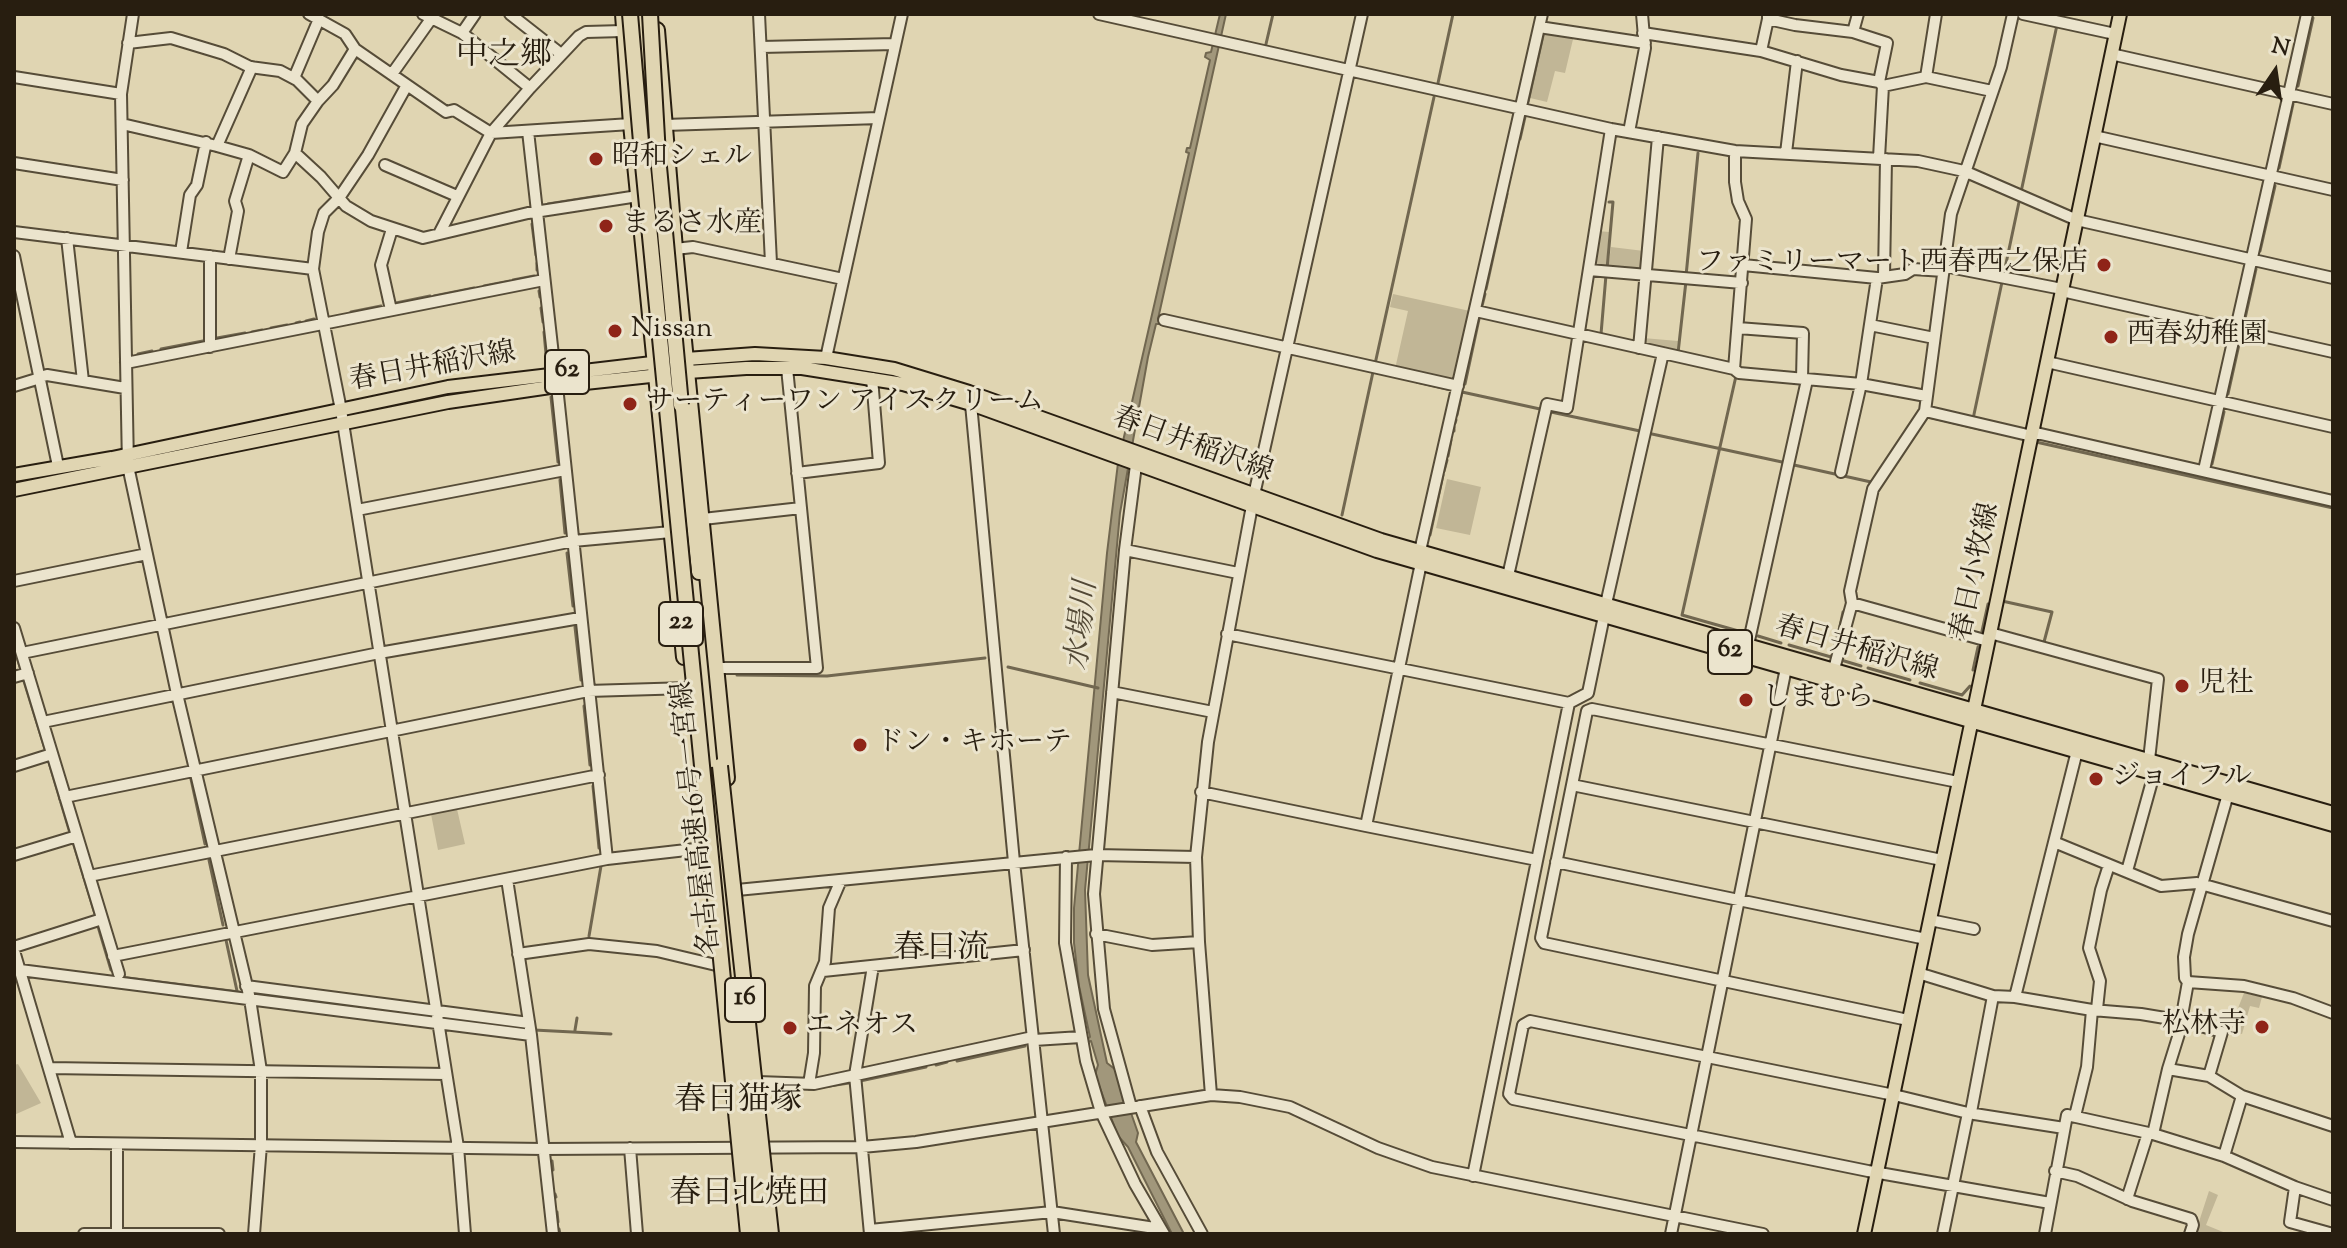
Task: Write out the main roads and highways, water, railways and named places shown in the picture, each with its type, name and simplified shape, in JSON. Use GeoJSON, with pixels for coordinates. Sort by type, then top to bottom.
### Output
{"type":"FeatureCollection","features":[{"type":"Feature","properties":{"kind":"highway","name":"22"},"geometry":{"type":"LineString","coordinates":[[623,14],[671,532],[733,1146],[745,1234]]}},
{"type":"Feature","properties":{"kind":"highway","name":"名古屋高速16号一宮線"},"geometry":{"type":"LineString","coordinates":[[630,14],[745,1234]]}},
{"type":"Feature","properties":{"kind":"highway","name":"名古屋高速16号一宮線"},"geometry":{"type":"LineString","coordinates":[[650,14],[660,187],[772,1234]]}},
{"type":"Feature","properties":{"kind":"highway","name":"22"},"geometry":{"type":"LineString","coordinates":[[656,14],[675,249],[772,1234]]}},
{"type":"Feature","properties":{"kind":"highway"},"geometry":{"type":"LineString","coordinates":[[723,796],[721,846],[759,1234]]}},
{"type":"Feature","properties":{"kind":"main road","name":"春日小牧線"},"geometry":{"type":"LineString","coordinates":[[1864,1234],[2120,14]]}},
{"type":"Feature","properties":{"kind":"main road","name":"春日井稲沢線"},"geometry":{"type":"LineString","coordinates":[[14,490],[128,460],[342,417],[448,387],[655,370],[755,354],[826,358],[920,376],[1135,460],[1421,557],[1605,610],[1834,669],[2077,751],[2333,825]]}},
{"type":"Feature","properties":{"kind":"main road","name":"春日井稲沢線"},"geometry":{"type":"LineString","coordinates":[[687,366],[802,368],[903,384],[1114,451]]}},
{"type":"Feature","properties":{"kind":"main road","name":"春日井稲沢線"},"geometry":{"type":"LineString","coordinates":[[14,475],[58,466],[128,460]]}},
{"type":"Feature","properties":{"kind":"main road","name":"春日井稲沢線"},"geometry":{"type":"LineString","coordinates":[[1421,557],[1508,576],[1786,668],[2149,760],[2333,813]]}},
{"type":"Feature","properties":{"kind":"waterway"},"geometry":{"type":"LineString","coordinates":[[1266,44],[1273,14]]}},
{"type":"Feature","properties":{"kind":"waterway"},"geometry":{"type":"LineString","coordinates":[[1438,83],[1453,14]]}},
{"type":"Feature","properties":{"kind":"waterway"},"geometry":{"type":"LineString","coordinates":[[2298,86],[2313,18]]}},
{"type":"Feature","properties":{"kind":"waterway"},"geometry":{"type":"LineString","coordinates":[[2021,192],[2057,25]]}},
{"type":"Feature","properties":{"kind":"waterway"},"geometry":{"type":"LineString","coordinates":[[1528,102],[1544,31]]}},
{"type":"Feature","properties":{"kind":"waterway"},"geometry":{"type":"LineString","coordinates":[[1375,364],[1434,97]]}},
{"type":"Feature","properties":{"kind":"waterway"},"geometry":{"type":"LineString","coordinates":[[2279,168],[2293,104]]}},
{"type":"Feature","properties":{"kind":"waterway"},"geometry":{"type":"LineString","coordinates":[[1520,139],[1525,117]]}},
{"type":"Feature","properties":{"kind":"waterway"},"geometry":{"type":"LineString","coordinates":[[1686,276],[1698,153]]}},
{"type":"Feature","properties":{"kind":"waterway"},"geometry":{"type":"LineString","coordinates":[[2260,251],[2275,186]]}},
{"type":"Feature","properties":{"kind":"waterway"},"geometry":{"type":"LineString","coordinates":[[1486,289],[1507,194]]}},
{"type":"Feature","properties":{"kind":"waterway"},"geometry":{"type":"LineString","coordinates":[[548,204],[599,196]]}},
{"type":"Feature","properties":{"kind":"waterway"},"geometry":{"type":"LineString","coordinates":[[1607,269],[1613,202],[1609,202]]}},
{"type":"Feature","properties":{"kind":"waterway"},"geometry":{"type":"LineString","coordinates":[[2004,273],[2019,202]]}},
{"type":"Feature","properties":{"kind":"waterway"},"geometry":{"type":"LineString","coordinates":[[532,224],[536,255]]}},
{"type":"Feature","properties":{"kind":"waterway"},"geometry":{"type":"LineString","coordinates":[[537,263],[537,270]]}},
{"type":"Feature","properties":{"kind":"waterway"},"geometry":{"type":"LineString","coordinates":[[2244,323],[2256,269]]}},
{"type":"Feature","properties":{"kind":"waterway"},"geometry":{"type":"LineString","coordinates":[[1601,334],[1606,275]]}},
{"type":"Feature","properties":{"kind":"waterway"},"geometry":{"type":"LineString","coordinates":[[513,280],[534,276]]}},
{"type":"Feature","properties":{"kind":"waterway"},"geometry":{"type":"LineString","coordinates":[[484,286],[510,281]]}},
{"type":"Feature","properties":{"kind":"waterway"},"geometry":{"type":"LineString","coordinates":[[1678,353],[1686,281]]}},
{"type":"Feature","properties":{"kind":"waterway"},"geometry":{"type":"LineString","coordinates":[[1973,419],[2002,282]]}},
{"type":"Feature","properties":{"kind":"waterway"},"geometry":{"type":"LineString","coordinates":[[434,296],[474,288]]}},
{"type":"Feature","properties":{"kind":"waterway"},"geometry":{"type":"LineString","coordinates":[[539,291],[540,297]]}},
{"type":"Feature","properties":{"kind":"waterway"},"geometry":{"type":"LineString","coordinates":[[1482,306],[1485,294]]}},
{"type":"Feature","properties":{"kind":"waterway"},"geometry":{"type":"LineString","coordinates":[[396,303],[430,296]]}},
{"type":"Feature","properties":{"kind":"waterway"},"geometry":{"type":"LineString","coordinates":[[351,312],[381,306]]}},
{"type":"Feature","properties":{"kind":"waterway"},"geometry":{"type":"LineString","coordinates":[[541,308],[543,322]]}},
{"type":"Feature","properties":{"kind":"waterway"},"geometry":{"type":"LineString","coordinates":[[306,321],[314,319]]}},
{"type":"Feature","properties":{"kind":"waterway"},"geometry":{"type":"LineString","coordinates":[[1465,384],[1479,319]]}},
{"type":"Feature","properties":{"kind":"waterway"},"geometry":{"type":"LineString","coordinates":[[296,323],[300,322]]}},
{"type":"Feature","properties":{"kind":"waterway"},"geometry":{"type":"LineString","coordinates":[[271,328],[287,325]]}},
{"type":"Feature","properties":{"kind":"waterway"},"geometry":{"type":"LineString","coordinates":[[252,332],[262,330]]}},
{"type":"Feature","properties":{"kind":"waterway"},"geometry":{"type":"LineString","coordinates":[[544,332],[547,365]]}},
{"type":"Feature","properties":{"kind":"waterway"},"geometry":{"type":"LineString","coordinates":[[217,338],[245,333]]}},
{"type":"Feature","properties":{"kind":"waterway"},"geometry":{"type":"LineString","coordinates":[[2228,394],[2240,340]]}},
{"type":"Feature","properties":{"kind":"waterway"},"geometry":{"type":"LineString","coordinates":[[161,349],[203,341]]}},
{"type":"Feature","properties":{"kind":"waterway"},"geometry":{"type":"LineString","coordinates":[[138,354],[152,351]]}},
{"type":"Feature","properties":{"kind":"waterway"},"geometry":{"type":"LineString","coordinates":[[1342,515],[1373,372]]}},
{"type":"Feature","properties":{"kind":"waterway"},"geometry":{"type":"LineString","coordinates":[[1736,376],[1682,615],[1742,632]]}},
{"type":"Feature","properties":{"kind":"waterway"},"geometry":{"type":"LineString","coordinates":[[1417,382],[1452,390]]}},
{"type":"Feature","properties":{"kind":"waterway"},"geometry":{"type":"LineString","coordinates":[[1457,415],[1462,392],[1540,409]]}},
{"type":"Feature","properties":{"kind":"waterway"},"geometry":{"type":"LineString","coordinates":[[551,397],[558,462]]}},
{"type":"Feature","properties":{"kind":"waterway"},"geometry":{"type":"LineString","coordinates":[[1551,412],[1640,431]]}},
{"type":"Feature","properties":{"kind":"waterway"},"geometry":{"type":"LineString","coordinates":[[2212,464],[2224,412]]}},
{"type":"Feature","properties":{"kind":"waterway"},"geometry":{"type":"LineString","coordinates":[[1929,417],[1980,429]]}},
{"type":"Feature","properties":{"kind":"waterway"},"geometry":{"type":"LineString","coordinates":[[1652,434],[1782,462]]}},
{"type":"Feature","properties":{"kind":"waterway"},"geometry":{"type":"LineString","coordinates":[[1448,456],[1451,440]]}},
{"type":"Feature","properties":{"kind":"waterway"},"geometry":{"type":"LineString","coordinates":[[2036,442],[2333,508]]}},
{"type":"Feature","properties":{"kind":"waterway"},"geometry":{"type":"LineString","coordinates":[[1444,471],[1447,460]]}},
{"type":"Feature","properties":{"kind":"waterway"},"geometry":{"type":"LineString","coordinates":[[1794,465],[1871,482],[1874,479]]}},
{"type":"Feature","properties":{"kind":"waterway"},"geometry":{"type":"LineString","coordinates":[[1430,535],[1443,475]]}},
{"type":"Feature","properties":{"kind":"waterway"},"geometry":{"type":"LineString","coordinates":[[560,480],[565,533]]}},
{"type":"Feature","properties":{"kind":"waterway"},"geometry":{"type":"LineString","coordinates":[[567,553],[573,606]]}},
{"type":"Feature","properties":{"kind":"waterway"},"geometry":{"type":"LineString","coordinates":[[2002,601],[2052,612],[2044,642]]}},
{"type":"Feature","properties":{"kind":"waterway"},"geometry":{"type":"LineString","coordinates":[[1982,631],[1988,604]]}},
{"type":"Feature","properties":{"kind":"waterway"},"geometry":{"type":"LineString","coordinates":[[1838,636],[1843,612]]}},
{"type":"Feature","properties":{"kind":"waterway"},"geometry":{"type":"LineString","coordinates":[[575,627],[581,680]]}},
{"type":"Feature","properties":{"kind":"waterway"},"geometry":{"type":"LineString","coordinates":[[1758,636],[1781,643]]}},
{"type":"Feature","properties":{"kind":"waterway"},"geometry":{"type":"LineString","coordinates":[[1789,645],[1831,657],[1835,651]]}},
{"type":"Feature","properties":{"kind":"waterway"},"geometry":{"type":"LineString","coordinates":[[14,647],[21,670]]}},
{"type":"Feature","properties":{"kind":"waterway"},"geometry":{"type":"LineString","coordinates":[[1973,670],[1978,647]]}},
{"type":"Feature","properties":{"kind":"waterway"},"geometry":{"type":"LineString","coordinates":[[737,675],[827,676],[985,658]]}},
{"type":"Feature","properties":{"kind":"waterway"},"geometry":{"type":"LineString","coordinates":[[1841,660],[1861,666]]}},
{"type":"Feature","properties":{"kind":"waterway","name":"水場川"},"geometry":{"type":"LineString","coordinates":[[1008,667],[1098,688]]}},
{"type":"Feature","properties":{"kind":"waterway"},"geometry":{"type":"LineString","coordinates":[[1868,668],[1910,680]]}},
{"type":"Feature","properties":{"kind":"waterway"},"geometry":{"type":"LineString","coordinates":[[23,678],[46,752]]}},
{"type":"Feature","properties":{"kind":"waterway"},"geometry":{"type":"LineString","coordinates":[[1920,683],[1962,695],[1970,686]]}},
{"type":"Feature","properties":{"kind":"waterway"},"geometry":{"type":"LineString","coordinates":[[584,706],[590,765]]}},
{"type":"Feature","properties":{"kind":"waterway"},"geometry":{"type":"LineString","coordinates":[[48,759],[70,833]]}},
{"type":"Feature","properties":{"kind":"waterway"},"geometry":{"type":"LineString","coordinates":[[191,779],[205,844]]}},
{"type":"Feature","properties":{"kind":"waterway"},"geometry":{"type":"LineString","coordinates":[[593,786],[599,848]]}},
{"type":"Feature","properties":{"kind":"waterway"},"geometry":{"type":"LineString","coordinates":[[73,842],[95,914]]}},
{"type":"Feature","properties":{"kind":"waterway"},"geometry":{"type":"LineString","coordinates":[[209,860],[223,925]]}},
{"type":"Feature","properties":{"kind":"waterway"},"geometry":{"type":"LineString","coordinates":[[589,936],[601,866]]}},
{"type":"Feature","properties":{"kind":"waterway"},"geometry":{"type":"LineString","coordinates":[[97,923],[111,970]]}},
{"type":"Feature","properties":{"kind":"waterway"},"geometry":{"type":"LineString","coordinates":[[226,940],[237,991]]}},
{"type":"Feature","properties":{"kind":"waterway"},"geometry":{"type":"LineString","coordinates":[[120,977],[239,992]]}},
{"type":"Feature","properties":{"kind":"waterway"},"geometry":{"type":"LineString","coordinates":[[254,993],[431,1016]]}},
{"type":"Feature","properties":{"kind":"waterway"},"geometry":{"type":"LineString","coordinates":[[441,1018],[527,1029]]}},
{"type":"Feature","properties":{"kind":"waterway"},"geometry":{"type":"LineString","coordinates":[[575,1030],[577,1018]]}},
{"type":"Feature","properties":{"kind":"waterway"},"geometry":{"type":"LineString","coordinates":[[534,1030],[611,1034]]}},
{"type":"Feature","properties":{"kind":"waterway"},"geometry":{"type":"LineString","coordinates":[[957,1061],[1025,1046]]}},
{"type":"Feature","properties":{"kind":"waterway"},"geometry":{"type":"LineString","coordinates":[[936,1065],[947,1062]]}},
{"type":"Feature","properties":{"kind":"waterway"},"geometry":{"type":"LineString","coordinates":[[860,1081],[926,1067]]}},
{"type":"Feature","properties":{"kind":"waterway"},"geometry":{"type":"LineString","coordinates":[[809,1089],[849,1083]]}},
{"type":"Feature","properties":{"kind":"waterway"},"geometry":{"type":"LineString","coordinates":[[552,1161],[553,1170]]}},
{"type":"Feature","properties":{"kind":"waterway"},"geometry":{"type":"LineString","coordinates":[[557,1212],[558,1222]]}},
{"type":"Feature","properties":{"kind":"waterway"},"geometry":{"type":"LineString","coordinates":[[559,1229],[560,1234]]}},
{"type":"Feature","properties":{"kind":"place","name":"昭和シェル"},"geometry":{"type":"Point","coordinates":[596,159]}},
{"type":"Feature","properties":{"kind":"place","name":"まるさ水産"},"geometry":{"type":"Point","coordinates":[606,226]}},
{"type":"Feature","properties":{"kind":"place","name":"ファミリーマート西春西之保店"},"geometry":{"type":"Point","coordinates":[2104,265]}},
{"type":"Feature","properties":{"kind":"place","name":"Nissan"},"geometry":{"type":"Point","coordinates":[615,331]}},
{"type":"Feature","properties":{"kind":"place","name":"西春幼稚園"},"geometry":{"type":"Point","coordinates":[2111,337]}},
{"type":"Feature","properties":{"kind":"place","name":"サーティーワン アイスクリーム"},"geometry":{"type":"Point","coordinates":[630,404]}},
{"type":"Feature","properties":{"kind":"place","name":"児社"},"geometry":{"type":"Point","coordinates":[2182,686]}},
{"type":"Feature","properties":{"kind":"place","name":"しまむら"},"geometry":{"type":"Point","coordinates":[1746,700]}},
{"type":"Feature","properties":{"kind":"place","name":"ドン・キホーテ"},"geometry":{"type":"Point","coordinates":[860,745]}},
{"type":"Feature","properties":{"kind":"place","name":"ジョイフル"},"geometry":{"type":"Point","coordinates":[2096,779]}},
{"type":"Feature","properties":{"kind":"place","name":"松林寺"},"geometry":{"type":"Point","coordinates":[2262,1027]}},
{"type":"Feature","properties":{"kind":"place","name":"エネオス"},"geometry":{"type":"Point","coordinates":[790,1028]}},
{"type":"Feature","properties":{"kind":"district","name":"中之郷"},"geometry":{"type":"Point","coordinates":[504,59]}},
{"type":"Feature","properties":{"kind":"district","name":"春日流"},"geometry":{"type":"Point","coordinates":[941,952]}},
{"type":"Feature","properties":{"kind":"district","name":"春日猫塚"},"geometry":{"type":"Point","coordinates":[738,1104]}},
{"type":"Feature","properties":{"kind":"district","name":"春日北焼田"},"geometry":{"type":"Point","coordinates":[749,1197]}}]}
